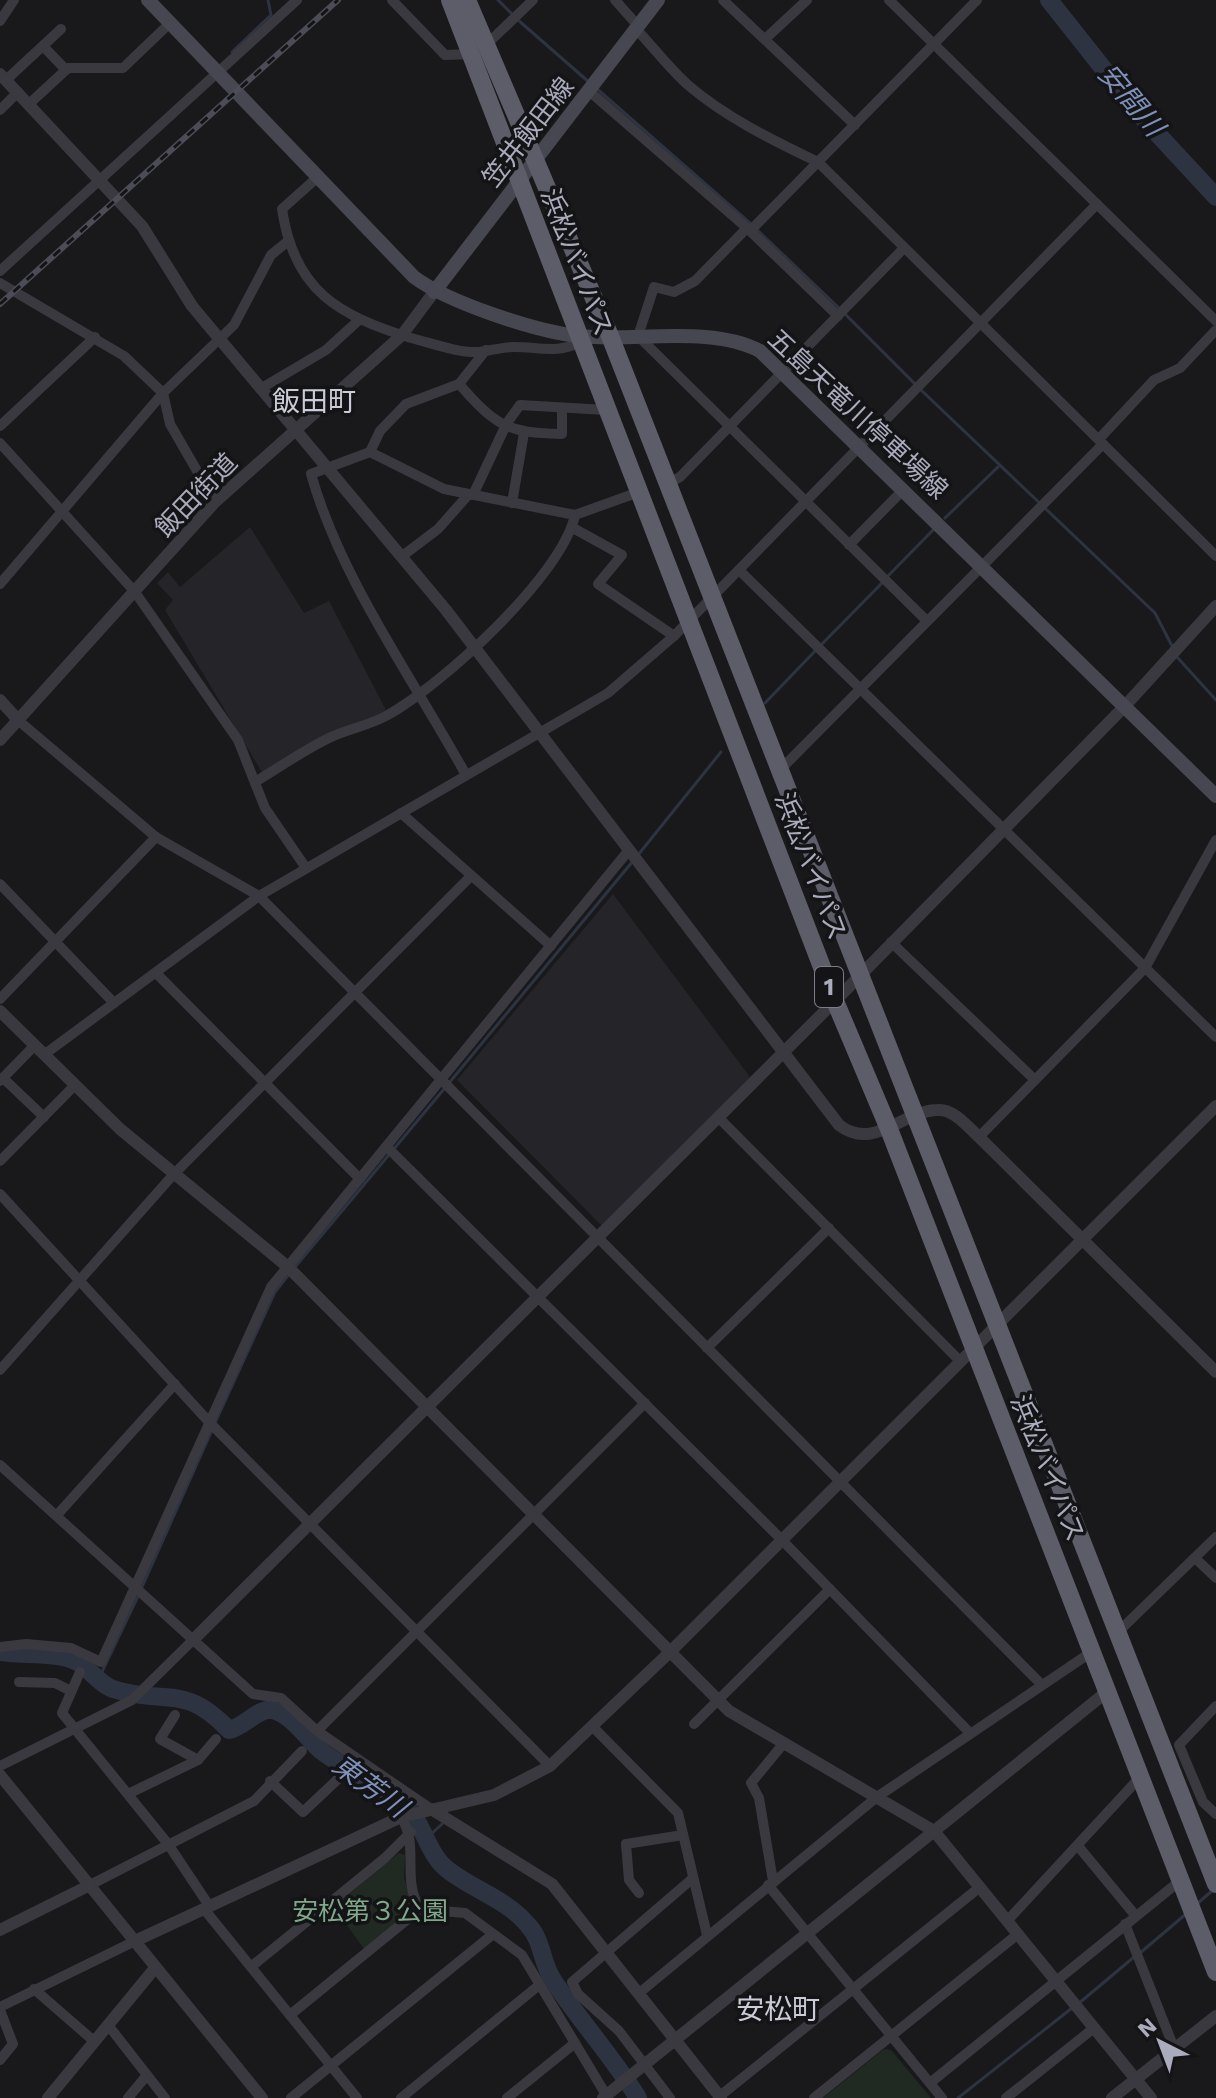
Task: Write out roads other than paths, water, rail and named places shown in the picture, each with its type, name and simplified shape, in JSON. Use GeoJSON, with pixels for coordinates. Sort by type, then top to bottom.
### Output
{"type":"FeatureCollection","features":[{"type":"Feature","properties":{"kind":"highway","name":"浜松バイパス"},"geometry":{"type":"LineString","coordinates":[[450,0],[537,157],[610,336],[1216,1884]]}},
{"type":"Feature","properties":{"kind":"highway","name":"浜松バイパス"},"geometry":{"type":"LineString","coordinates":[[467,0],[478,50],[519,182],[835,1001],[889,1129],[967,1356],[1109,1690],[1216,1972]]}},
{"type":"Feature","properties":{"kind":"main road","name":"五島天竜川停車場線"},"geometry":{"type":"LineString","coordinates":[[148,0],[414,277],[434,292],[579,339],[638,336],[747,344],[784,371],[1216,796]]}},
{"type":"Feature","properties":{"kind":"main road","name":"笠井飯田線"},"geometry":{"type":"LineString","coordinates":[[434,292],[658,0]]}},
{"type":"Feature","properties":{"kind":"street"},"geometry":{"type":"LineString","coordinates":[[0,21],[14,0]]}},
{"type":"Feature","properties":{"kind":"street"},"geometry":{"type":"LineString","coordinates":[[0,271],[297,0]]}},
{"type":"Feature","properties":{"kind":"street"},"geometry":{"type":"LineString","coordinates":[[392,0],[445,55],[478,50],[533,0]]}},
{"type":"Feature","properties":{"kind":"street"},"geometry":{"type":"LineString","coordinates":[[615,0],[688,85],[778,143],[818,162],[1216,556]]}},
{"type":"Feature","properties":{"kind":"street"},"geometry":{"type":"LineString","coordinates":[[723,0],[855,125]]}},
{"type":"Feature","properties":{"kind":"street"},"geometry":{"type":"LineString","coordinates":[[765,39],[807,0]]}},
{"type":"Feature","properties":{"kind":"street"},"geometry":{"type":"LineString","coordinates":[[889,0],[1216,321]]}},
{"type":"Feature","properties":{"kind":"street"},"geometry":{"type":"LineString","coordinates":[[927,621],[638,336],[654,287],[674,292],[695,281],[818,162],[977,0]]}},
{"type":"Feature","properties":{"kind":"street"},"geometry":{"type":"LineString","coordinates":[[29,104],[66,70],[123,68],[170,23]]}},
{"type":"Feature","properties":{"kind":"street"},"geometry":{"type":"LineString","coordinates":[[61,29],[3,77],[142,226],[192,306],[219,341],[473,646],[783,1053],[848,1132],[867,1135],[938,1109],[949,1112],[979,1137],[1216,1372]]}},
{"type":"Feature","properties":{"kind":"street"},"geometry":{"type":"LineString","coordinates":[[43,46],[66,70]]}},
{"type":"Feature","properties":{"kind":"street"},"geometry":{"type":"LineString","coordinates":[[592,88],[749,229],[838,316]]}},
{"type":"Feature","properties":{"kind":"street"},"geometry":{"type":"LineString","coordinates":[[0,110],[18,92]]}},
{"type":"Feature","properties":{"kind":"street"},"geometry":{"type":"LineString","coordinates":[[319,176],[282,209],[287,242],[315,289],[334,307],[359,320],[402,335],[477,352],[516,347],[564,350],[579,339]]}},
{"type":"Feature","properties":{"kind":"street"},"geometry":{"type":"LineString","coordinates":[[44,1117],[2,1079],[40,1049],[114,1003],[259,896],[608,693],[674,636],[712,598],[1097,204]]}},
{"type":"Feature","properties":{"kind":"street"},"geometry":{"type":"LineString","coordinates":[[0,584],[163,393],[234,325],[271,255],[287,242]]}},
{"type":"Feature","properties":{"kind":"street"},"geometry":{"type":"LineString","coordinates":[[667,484],[680,477],[903,249]]}},
{"type":"Feature","properties":{"kind":"street"},"geometry":{"type":"LineString","coordinates":[[0,283],[124,356],[163,393],[170,424],[215,502]]}},
{"type":"Feature","properties":{"kind":"street","name":"飯田街道"},"geometry":{"type":"LineString","coordinates":[[0,740],[215,502],[402,335],[434,292]]}},
{"type":"Feature","properties":{"kind":"street"},"geometry":{"type":"LineString","coordinates":[[260,389],[326,350],[359,320]]}},
{"type":"Feature","properties":{"kind":"street"},"geometry":{"type":"LineString","coordinates":[[779,771],[984,566],[1101,442],[1154,380],[1180,368],[1216,330]]}},
{"type":"Feature","properties":{"kind":"street"},"geometry":{"type":"LineString","coordinates":[[0,426],[95,337]]}},
{"type":"Feature","properties":{"kind":"street"},"geometry":{"type":"LineString","coordinates":[[466,775],[351,574],[322,513],[311,474],[370,452],[380,431],[406,404],[459,384],[486,350]]}},
{"type":"Feature","properties":{"kind":"street"},"geometry":{"type":"LineString","coordinates":[[459,384],[482,411],[504,427],[524,433],[562,434],[562,410]]}},
{"type":"Feature","properties":{"kind":"street"},"geometry":{"type":"LineString","coordinates":[[401,557],[438,529],[471,494],[504,427],[520,405],[562,410],[606,410]]}},
{"type":"Feature","properties":{"kind":"street"},"geometry":{"type":"LineString","coordinates":[[512,503],[524,433]]}},
{"type":"Feature","properties":{"kind":"street"},"geometry":{"type":"LineString","coordinates":[[0,443],[135,592],[238,740],[265,808],[306,868]]}},
{"type":"Feature","properties":{"kind":"street"},"geometry":{"type":"LineString","coordinates":[[370,452],[444,489],[575,515],[639,492]]}},
{"type":"Feature","properties":{"kind":"street"},"geometry":{"type":"LineString","coordinates":[[849,545],[904,489]]}},
{"type":"Feature","properties":{"kind":"street"},"geometry":{"type":"LineString","coordinates":[[255,782],[330,737],[385,717],[421,693],[531,593],[555,561],[573,528],[575,515]]}},
{"type":"Feature","properties":{"kind":"street"},"geometry":{"type":"LineString","coordinates":[[573,528],[622,555],[598,584],[674,636]]}},
{"type":"Feature","properties":{"kind":"street"},"geometry":{"type":"LineString","coordinates":[[739,570],[1216,1037]]}},
{"type":"Feature","properties":{"kind":"street"},"geometry":{"type":"LineString","coordinates":[[0,1766],[132,1700],[151,1682],[835,1001],[1124,707],[1216,606]]}},
{"type":"Feature","properties":{"kind":"street"},"geometry":{"type":"LineString","coordinates":[[0,700],[19,721],[156,837],[259,896],[1041,1684]]}},
{"type":"Feature","properties":{"kind":"street"},"geometry":{"type":"LineString","coordinates":[[401,813],[551,946]]}},
{"type":"Feature","properties":{"kind":"street"},"geometry":{"type":"LineString","coordinates":[[0,999],[156,837]]}},
{"type":"Feature","properties":{"kind":"street"},"geometry":{"type":"LineString","coordinates":[[979,1137],[1145,968],[1216,840]]}},
{"type":"Feature","properties":{"kind":"street"},"geometry":{"type":"LineString","coordinates":[[0,1647],[26,1644],[71,1648],[101,1662],[271,1287],[629,850]]}},
{"type":"Feature","properties":{"kind":"street"},"geometry":{"type":"LineString","coordinates":[[0,1370],[173,1175],[471,876]]}},
{"type":"Feature","properties":{"kind":"street"},"geometry":{"type":"LineString","coordinates":[[0,884],[56,938],[114,1003]]}},
{"type":"Feature","properties":{"kind":"street"},"geometry":{"type":"LineString","coordinates":[[891,942],[1035,1080]]}},
{"type":"Feature","properties":{"kind":"street"},"geometry":{"type":"LineString","coordinates":[[156,973],[360,1179]]}},
{"type":"Feature","properties":{"kind":"street"},"geometry":{"type":"LineString","coordinates":[[0,1011],[173,1175],[288,1267],[717,1700],[740,1718],[934,1831],[1151,2098]]}},
{"type":"Feature","properties":{"kind":"street"},"geometry":{"type":"LineString","coordinates":[[0,1161],[75,1085]]}},
{"type":"Feature","properties":{"kind":"street"},"geometry":{"type":"LineString","coordinates":[[0,2060],[13,2044],[0,2008],[34,1989],[403,1817],[494,1795],[550,1766],[670,1652],[1082,1241],[1213,1115]]}},
{"type":"Feature","properties":{"kind":"street"},"geometry":{"type":"LineString","coordinates":[[718,1117],[829,1228],[967,1356]]}},
{"type":"Feature","properties":{"kind":"street"},"geometry":{"type":"LineString","coordinates":[[387,1147],[781,1539],[970,1733]]}},
{"type":"Feature","properties":{"kind":"street"},"geometry":{"type":"LineString","coordinates":[[0,1194],[210,1423],[550,1766]]}},
{"type":"Feature","properties":{"kind":"street"},"geometry":{"type":"LineString","coordinates":[[707,1348],[829,1228]]}},
{"type":"Feature","properties":{"kind":"street"},"geometry":{"type":"LineString","coordinates":[[57,1515],[175,1384]]}},
{"type":"Feature","properties":{"kind":"street"},"geometry":{"type":"LineString","coordinates":[[317,1731],[645,1403]]}},
{"type":"Feature","properties":{"kind":"street"},"geometry":{"type":"LineString","coordinates":[[0,1465],[253,1694],[281,1698],[317,1731],[426,1810],[552,1884],[720,2097],[851,1988],[980,1887]]}},
{"type":"Feature","properties":{"kind":"street"},"geometry":{"type":"LineString","coordinates":[[1117,1633],[1216,1537]]}},
{"type":"Feature","properties":{"kind":"street"},"geometry":{"type":"LineString","coordinates":[[1195,1558],[1216,1578]]}},
{"type":"Feature","properties":{"kind":"street"},"geometry":{"type":"LineString","coordinates":[[694,1724],[830,1589]]}},
{"type":"Feature","properties":{"kind":"street"},"geometry":{"type":"LineString","coordinates":[[638,1994],[877,1797],[1093,1651]]}},
{"type":"Feature","properties":{"kind":"street"},"geometry":{"type":"LineString","coordinates":[[80,1672],[62,1713],[168,1844],[207,1908],[357,2098]]}},
{"type":"Feature","properties":{"kind":"street"},"geometry":{"type":"LineString","coordinates":[[19,1682],[55,1683],[71,1691]]}},
{"type":"Feature","properties":{"kind":"street"},"geometry":{"type":"LineString","coordinates":[[290,2015],[420,1909],[465,1913],[522,1955],[607,2096],[1109,1690]]}},
{"type":"Feature","properties":{"kind":"street"},"geometry":{"type":"LineString","coordinates":[[1216,1706],[1179,1745],[1203,1802],[1216,1814]]}},
{"type":"Feature","properties":{"kind":"street"},"geometry":{"type":"LineString","coordinates":[[175,1715],[160,1739],[198,1760]]}},
{"type":"Feature","properties":{"kind":"street"},"geometry":{"type":"LineString","coordinates":[[593,1727],[678,1813],[707,1935]]}},
{"type":"Feature","properties":{"kind":"street"},"geometry":{"type":"LineString","coordinates":[[128,1794],[198,1760],[216,1739]]}},
{"type":"Feature","properties":{"kind":"street"},"geometry":{"type":"LineString","coordinates":[[784,1743],[751,1783],[759,1798],[770,1883],[942,2098]]}},
{"type":"Feature","properties":{"kind":"street"},"geometry":{"type":"LineString","coordinates":[[1,1927],[254,1801],[302,1751]]}},
{"type":"Feature","properties":{"kind":"street"},"geometry":{"type":"LineString","coordinates":[[0,1775],[262,2098]]}},
{"type":"Feature","properties":{"kind":"street"},"geometry":{"type":"LineString","coordinates":[[1008,1920],[1142,1775]]}},
{"type":"Feature","properties":{"kind":"street"},"geometry":{"type":"LineString","coordinates":[[270,1781],[303,1812],[339,1778]]}},
{"type":"Feature","properties":{"kind":"street"},"geometry":{"type":"LineString","coordinates":[[403,1817],[411,1832],[408,1878],[420,1909]]}},
{"type":"Feature","properties":{"kind":"street"},"geometry":{"type":"LineString","coordinates":[[252,1966],[385,1858],[411,1832]]}},
{"type":"Feature","properties":{"kind":"street"},"geometry":{"type":"LineString","coordinates":[[639,1893],[629,1880],[626,1844],[683,1835]]}},
{"type":"Feature","properties":{"kind":"street"},"geometry":{"type":"LineString","coordinates":[[1078,1846],[1135,1915]]}},
{"type":"Feature","properties":{"kind":"street"},"geometry":{"type":"LineString","coordinates":[[670,2098],[638,2069],[619,2031],[578,1994],[572,1982],[692,1879]]}},
{"type":"Feature","properties":{"kind":"street"},"geometry":{"type":"LineString","coordinates":[[930,2083],[1183,1879]]}},
{"type":"Feature","properties":{"kind":"street"},"geometry":{"type":"LineString","coordinates":[[1125,1924],[1174,2048]]}},
{"type":"Feature","properties":{"kind":"street"},"geometry":{"type":"LineString","coordinates":[[814,2098],[1018,1934]]}},
{"type":"Feature","properties":{"kind":"street"},"geometry":{"type":"LineString","coordinates":[[291,2098],[492,1935]]}},
{"type":"Feature","properties":{"kind":"street"},"geometry":{"type":"LineString","coordinates":[[48,2098],[155,1968]]}},
{"type":"Feature","properties":{"kind":"street"},"geometry":{"type":"LineString","coordinates":[[401,2098],[538,1986]]}},
{"type":"Feature","properties":{"kind":"street"},"geometry":{"type":"LineString","coordinates":[[34,1989],[95,2042]]}},
{"type":"Feature","properties":{"kind":"street"},"geometry":{"type":"LineString","coordinates":[[1112,2098],[1216,2016]]}},
{"type":"Feature","properties":{"kind":"street"},"geometry":{"type":"LineString","coordinates":[[108,2025],[165,2098]]}},
{"type":"Feature","properties":{"kind":"street"},"geometry":{"type":"LineString","coordinates":[[1006,2098],[1094,2028]]}},
{"type":"Feature","properties":{"kind":"street"},"geometry":{"type":"LineString","coordinates":[[507,2098],[575,2043]]}},
{"type":"Feature","properties":{"kind":"street"},"geometry":{"type":"LineString","coordinates":[[128,2098],[147,2075]]}},
{"type":"Feature","properties":{"kind":"waterway"},"geometry":{"type":"LineString","coordinates":[[232,52],[271,15],[268,0]]}},
{"type":"Feature","properties":{"kind":"waterway"},"geometry":{"type":"LineString","coordinates":[[498,0],[512,14]]}},
{"type":"Feature","properties":{"kind":"waterway","name":"安間川"},"geometry":{"type":"LineString","coordinates":[[1049,0],[1140,115],[1216,197]]}},
{"type":"Feature","properties":{"kind":"waterway"},"geometry":{"type":"LineString","coordinates":[[518,20],[590,83]]}},
{"type":"Feature","properties":{"kind":"waterway"},"geometry":{"type":"LineString","coordinates":[[596,88],[751,224],[840,309]]}},
{"type":"Feature","properties":{"kind":"waterway"},"geometry":{"type":"LineString","coordinates":[[845,314],[916,385]]}},
{"type":"Feature","properties":{"kind":"waterway"},"geometry":{"type":"LineString","coordinates":[[921,390],[1155,613],[1172,646]]}},
{"type":"Feature","properties":{"kind":"waterway"},"geometry":{"type":"LineString","coordinates":[[945,518],[998,467]]}},
{"type":"Feature","properties":{"kind":"waterway"},"geometry":{"type":"LineString","coordinates":[[888,576],[933,530]]}},
{"type":"Feature","properties":{"kind":"waterway"},"geometry":{"type":"LineString","coordinates":[[821,645],[883,582]]}},
{"type":"Feature","properties":{"kind":"waterway"},"geometry":{"type":"LineString","coordinates":[[765,703],[816,650]]}},
{"type":"Feature","properties":{"kind":"waterway"},"geometry":{"type":"LineString","coordinates":[[1177,657],[1216,700]]}},
{"type":"Feature","properties":{"kind":"waterway"},"geometry":{"type":"LineString","coordinates":[[638,855],[721,752]]}},
{"type":"Feature","properties":{"kind":"waterway"},"geometry":{"type":"LineString","coordinates":[[449,1083],[633,861]]}},
{"type":"Feature","properties":{"kind":"waterway"},"geometry":{"type":"LineString","coordinates":[[295,1267],[444,1089]]}},
{"type":"Feature","properties":{"kind":"waterway"},"geometry":{"type":"LineString","coordinates":[[215,1423],[275,1292],[290,1273]]}},
{"type":"Feature","properties":{"kind":"waterway"},"geometry":{"type":"LineString","coordinates":[[142,1587],[212,1430]]}},
{"type":"Feature","properties":{"kind":"waterway"},"geometry":{"type":"LineString","coordinates":[[98,1680],[139,1594]]}},
{"type":"Feature","properties":{"kind":"waterway","name":"東芳川"},"geometry":{"type":"LineString","coordinates":[[0,1652],[71,1659],[113,1689],[186,1700],[213,1715],[229,1730],[267,1710],[286,1716],[329,1757],[385,1790],[405,1806],[435,1856],[448,1870],[500,1901],[528,1925],[537,1938],[553,1980],[638,2098]]}},
{"type":"Feature","properties":{"kind":"waterway"},"geometry":{"type":"LineString","coordinates":[[428,1837],[442,1824]]}},
{"type":"Feature","properties":{"kind":"waterway"},"geometry":{"type":"LineString","coordinates":[[1198,1903],[1213,1890]]}},
{"type":"Feature","properties":{"kind":"waterway"},"geometry":{"type":"LineString","coordinates":[[1140,1953],[1186,1914]]}},
{"type":"Feature","properties":{"kind":"waterway"},"geometry":{"type":"LineString","coordinates":[[1078,2004],[1134,1957]]}},
{"type":"Feature","properties":{"kind":"waterway"},"geometry":{"type":"LineString","coordinates":[[958,2098],[1072,2008]]}},
{"type":"Feature","properties":{"kind":"railway"},"geometry":{"type":"LineString","coordinates":[[0,304],[338,0]]}},
{"type":"Feature","properties":{"kind":"district","name":"飯田町"},"geometry":{"type":"Point","coordinates":[314,401]}},
{"type":"Feature","properties":{"kind":"district","name":"安松町"},"geometry":{"type":"Point","coordinates":[778,2009]}},
{"type":"Feature","properties":{"kind":"park label","name":"安松第３公園"},"geometry":{"type":"Point","coordinates":[370,1911]}}]}
